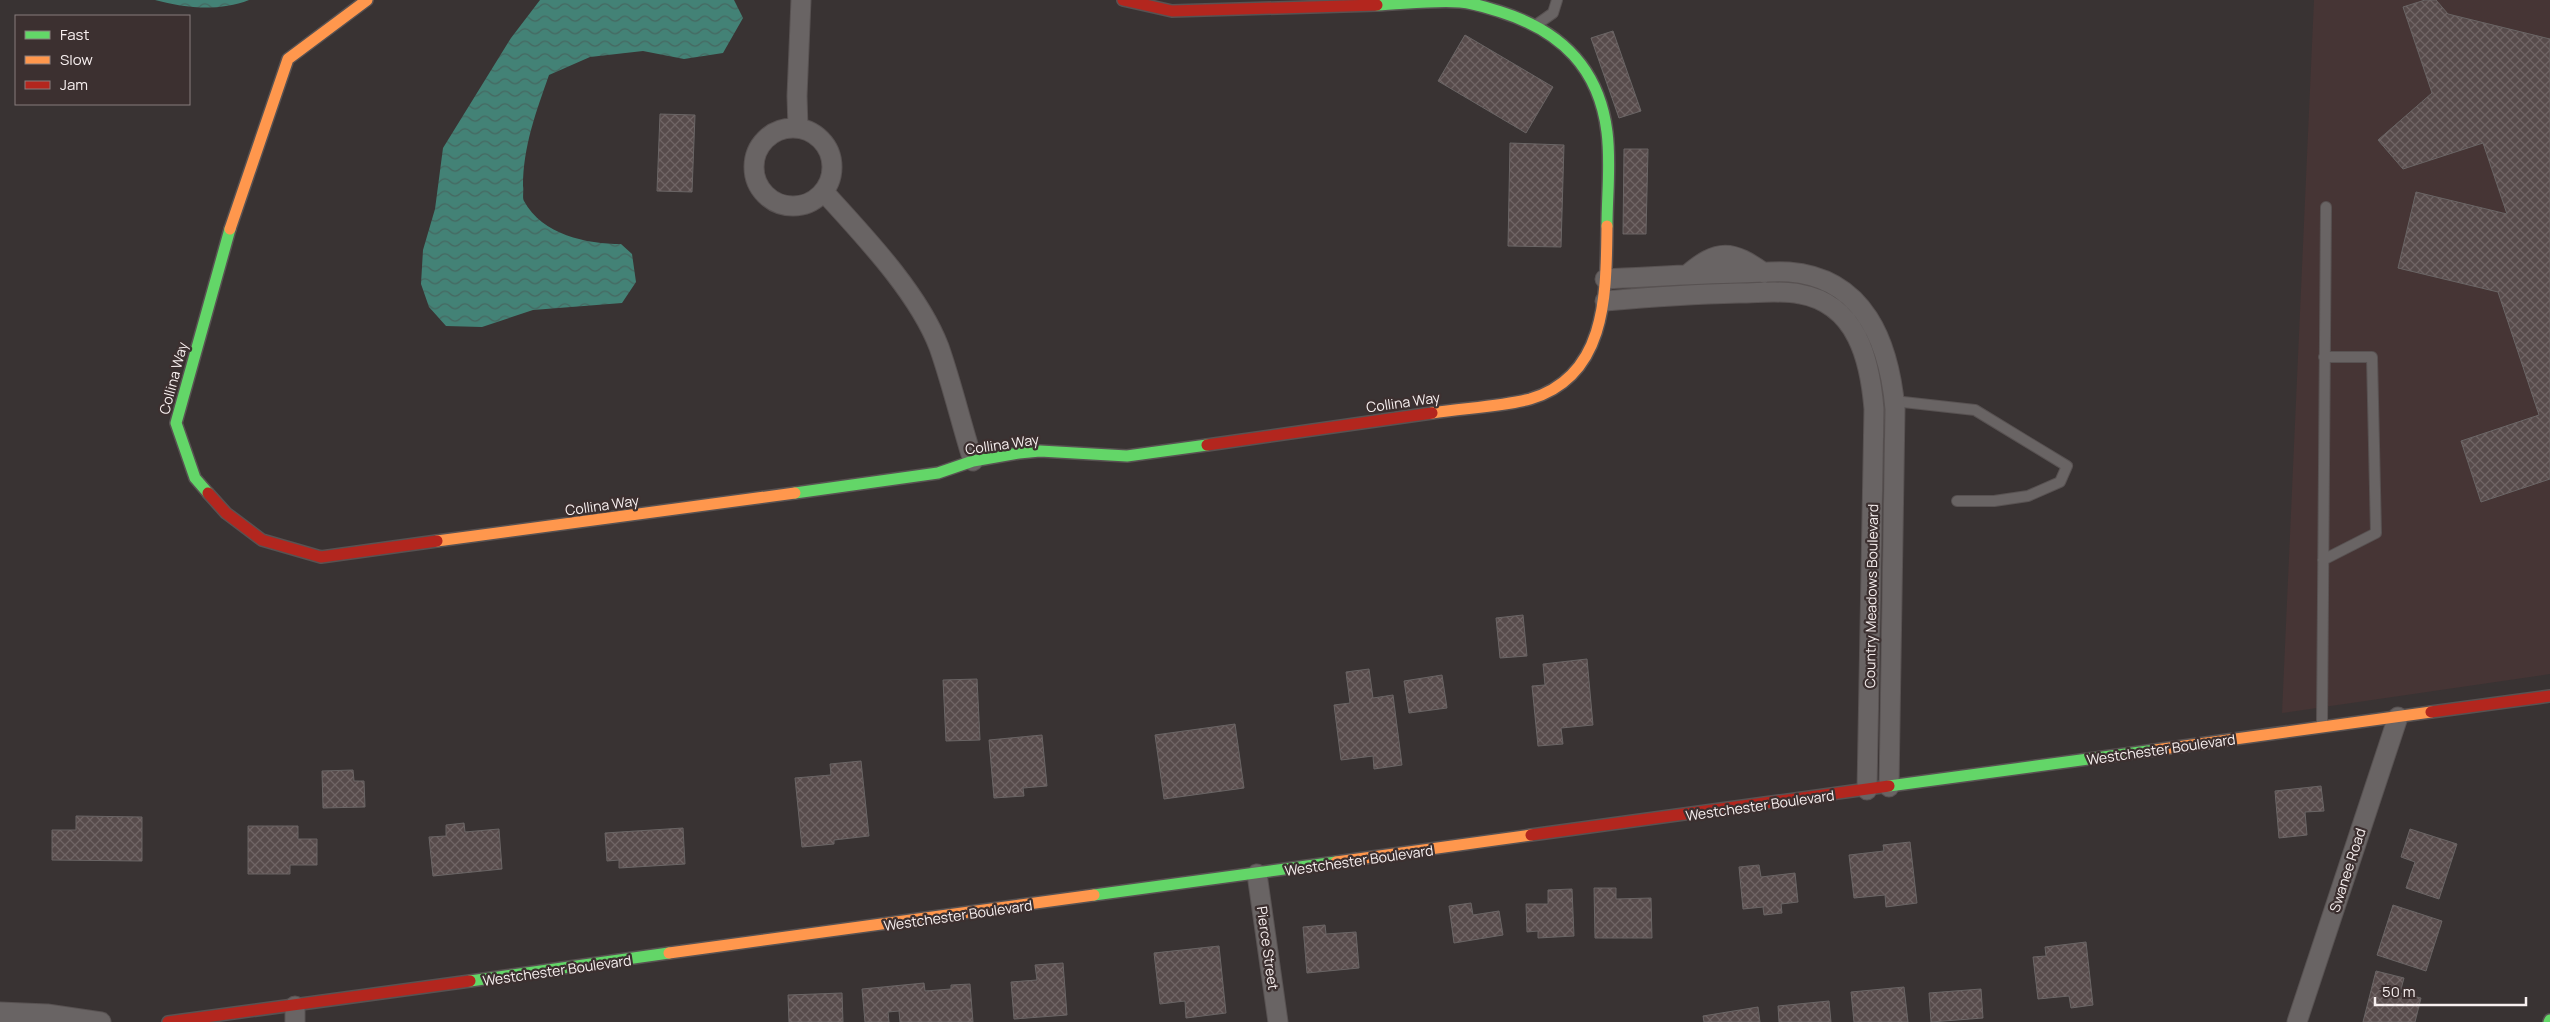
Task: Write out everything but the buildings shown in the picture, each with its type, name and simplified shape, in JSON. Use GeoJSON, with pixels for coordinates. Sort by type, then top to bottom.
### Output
{"type":"FeatureCollection","features":[{"type":"Feature","properties":{"kind":"street","name":"Collina Way"},"geometry":{"type":"LineString","coordinates":[[367,0],[288,59],[257,144],[229,234],[176,423],[195,478],[226,513],[262,540],[320,557],[590,522],[938,473],[973,460],[1040,452],[1127,456],[1528,399],[1557,387],[1573,372],[1592,347],[1605,301],[1608,141],[1595,89],[1583,66],[1562,44],[1536,25],[1500,10],[1460,1],[1172,11],[1123,0]]}},
{"type":"Feature","properties":{"kind":"street"},"geometry":{"type":"LineString","coordinates":[[798,128],[796,96],[801,0]]}},
{"type":"Feature","properties":{"kind":"street"},"geometry":{"type":"LineString","coordinates":[[798,128],[812,133],[821,140],[828,149],[832,171],[824,192],[806,204],[789,206],[773,201],[758,186],[754,175],[754,164],[762,143],[780,130],[798,128]]}},
{"type":"Feature","properties":{"kind":"street"},"geometry":{"type":"LineString","coordinates":[[824,192],[872,246],[918,307],[938,347],[973,460]]}},
{"type":"Feature","properties":{"kind":"street","name":"Country Meadows Boulevard"},"geometry":{"type":"LineString","coordinates":[[1678,276],[1714,256],[1728,254],[1743,258],[1764,273],[1789,272],[1821,281],[1842,291],[1858,304],[1869,317],[1880,338],[1892,379],[1894,401],[1888,787]]}},
{"type":"Feature","properties":{"kind":"street"},"geometry":{"type":"LineString","coordinates":[[1605,279],[1678,276],[1670,296]]}},
{"type":"Feature","properties":{"kind":"street","name":"Country Meadows Boulevard"},"geometry":{"type":"LineString","coordinates":[[1605,301],[1670,296],[1799,294],[1816,298],[1831,306],[1853,328],[1862,346],[1870,374],[1874,402],[1867,790]]}},
{"type":"Feature","properties":{"kind":"street"},"geometry":{"type":"LineString","coordinates":[[1845,320],[1858,304]]}},
{"type":"Feature","properties":{"kind":"street"},"geometry":{"type":"LineString","coordinates":[[1874,402],[1894,401]]}},
{"type":"Feature","properties":{"kind":"street","name":"Westchester Boulevard"},"geometry":{"type":"LineString","coordinates":[[168,1022],[295,1014],[1258,874],[2550,696]]}},
{"type":"Feature","properties":{"kind":"street","name":"Swanee Road"},"geometry":{"type":"LineString","coordinates":[[2293,1021],[2398,717]]}},
{"type":"Feature","properties":{"kind":"street","name":"Pierce Street"},"geometry":{"type":"LineString","coordinates":[[1258,874],[1278,1022]]}},
{"type":"Feature","properties":{"kind":"street"},"geometry":{"type":"LineString","coordinates":[[0,1022],[0,1012],[47,1014],[101,1022]]}},
{"type":"Feature","properties":{"kind":"lane"},"geometry":{"type":"LineString","coordinates":[[1536,25],[1553,13],[1556,0]]}},
{"type":"Feature","properties":{"kind":"lane"},"geometry":{"type":"LineString","coordinates":[[2322,727],[2326,207]]}},
{"type":"Feature","properties":{"kind":"lane"},"geometry":{"type":"LineString","coordinates":[[2323,560],[2376,533],[2372,357],[2324,357]]}},
{"type":"Feature","properties":{"kind":"lane"},"geometry":{"type":"LineString","coordinates":[[1894,401],[1975,410],[2067,466],[2060,482],[2028,496],[1994,500],[1957,501]]}},
{"type":"Feature","properties":{"kind":"shaded area"},"geometry":{"type":"Polygon","coordinates":[[[2314,0],[2550,0],[2550,674],[2282,713],[2314,0]]]}},
{"type":"Feature","properties":{"kind":"water"},"geometry":{"type":"Polygon","coordinates":[[[155,0],[249,0],[237,4],[202,8],[155,0]]]}},
{"type":"Feature","properties":{"kind":"water"},"geometry":{"type":"Polygon","coordinates":[[[540,0],[734,0],[743,18],[723,53],[684,59],[643,51],[590,57],[549,75],[535,116],[525,157],[523,199],[532,213],[554,230],[594,242],[621,244],[632,254],[636,282],[622,303],[533,310],[482,327],[446,326],[429,307],[421,284],[423,250],[435,209],[443,148],[511,38],[540,0]]]}},
{"type":"Feature","properties":{"kind":"traffic: fast"},"geometry":{"type":"LineString","coordinates":[[1377,5],[1439,1],[1476,5],[1501,12],[1542,30],[1559,41],[1574,55],[1596,89],[1603,109],[1609,155],[1607,226]]}},
{"type":"Feature","properties":{"kind":"traffic: fast"},"geometry":{"type":"LineString","coordinates":[[208,493],[195,478],[176,423],[230,229]]}},
{"type":"Feature","properties":{"kind":"traffic: fast"},"geometry":{"type":"LineString","coordinates":[[795,493],[938,473],[973,461],[1019,453],[1040,451],[1127,456],[1207,445]]}},
{"type":"Feature","properties":{"kind":"traffic: fast"},"geometry":{"type":"LineString","coordinates":[[1889,786],[2155,750]]}},
{"type":"Feature","properties":{"kind":"traffic: fast"},"geometry":{"type":"LineString","coordinates":[[1094,895],[1336,862]]}},
{"type":"Feature","properties":{"kind":"traffic: fast"},"geometry":{"type":"LineString","coordinates":[[470,981],[669,953]]}},
{"type":"Feature","properties":{"kind":"traffic: slow"},"geometry":{"type":"LineString","coordinates":[[230,229],[288,59],[367,0]]}},
{"type":"Feature","properties":{"kind":"traffic: slow"},"geometry":{"type":"LineString","coordinates":[[1432,413],[1506,404],[1530,399],[1556,388],[1575,372],[1588,352],[1597,329],[1603,304],[1606,278],[1607,226]]}},
{"type":"Feature","properties":{"kind":"traffic: slow"},"geometry":{"type":"LineString","coordinates":[[437,541],[795,493]]}},
{"type":"Feature","properties":{"kind":"traffic: slow"},"geometry":{"type":"LineString","coordinates":[[2155,750],[2431,712]]}},
{"type":"Feature","properties":{"kind":"traffic: slow"},"geometry":{"type":"LineString","coordinates":[[1336,862],[1531,835]]}},
{"type":"Feature","properties":{"kind":"traffic: slow"},"geometry":{"type":"LineString","coordinates":[[669,953],[1094,895]]}},
{"type":"Feature","properties":{"kind":"traffic: jam"},"geometry":{"type":"LineString","coordinates":[[1123,0],[1172,11],[1377,5]]}},
{"type":"Feature","properties":{"kind":"traffic: jam"},"geometry":{"type":"LineString","coordinates":[[1207,445],[1432,413]]}},
{"type":"Feature","properties":{"kind":"traffic: jam"},"geometry":{"type":"LineString","coordinates":[[208,493],[226,513],[262,540],[321,557],[437,541]]}},
{"type":"Feature","properties":{"kind":"traffic: jam"},"geometry":{"type":"LineString","coordinates":[[2431,712],[2550,696]]}},
{"type":"Feature","properties":{"kind":"traffic: jam"},"geometry":{"type":"LineString","coordinates":[[1531,835],[1889,786]]}},
{"type":"Feature","properties":{"kind":"traffic: jam"},"geometry":{"type":"LineString","coordinates":[[168,1022],[470,981]]}}]}
